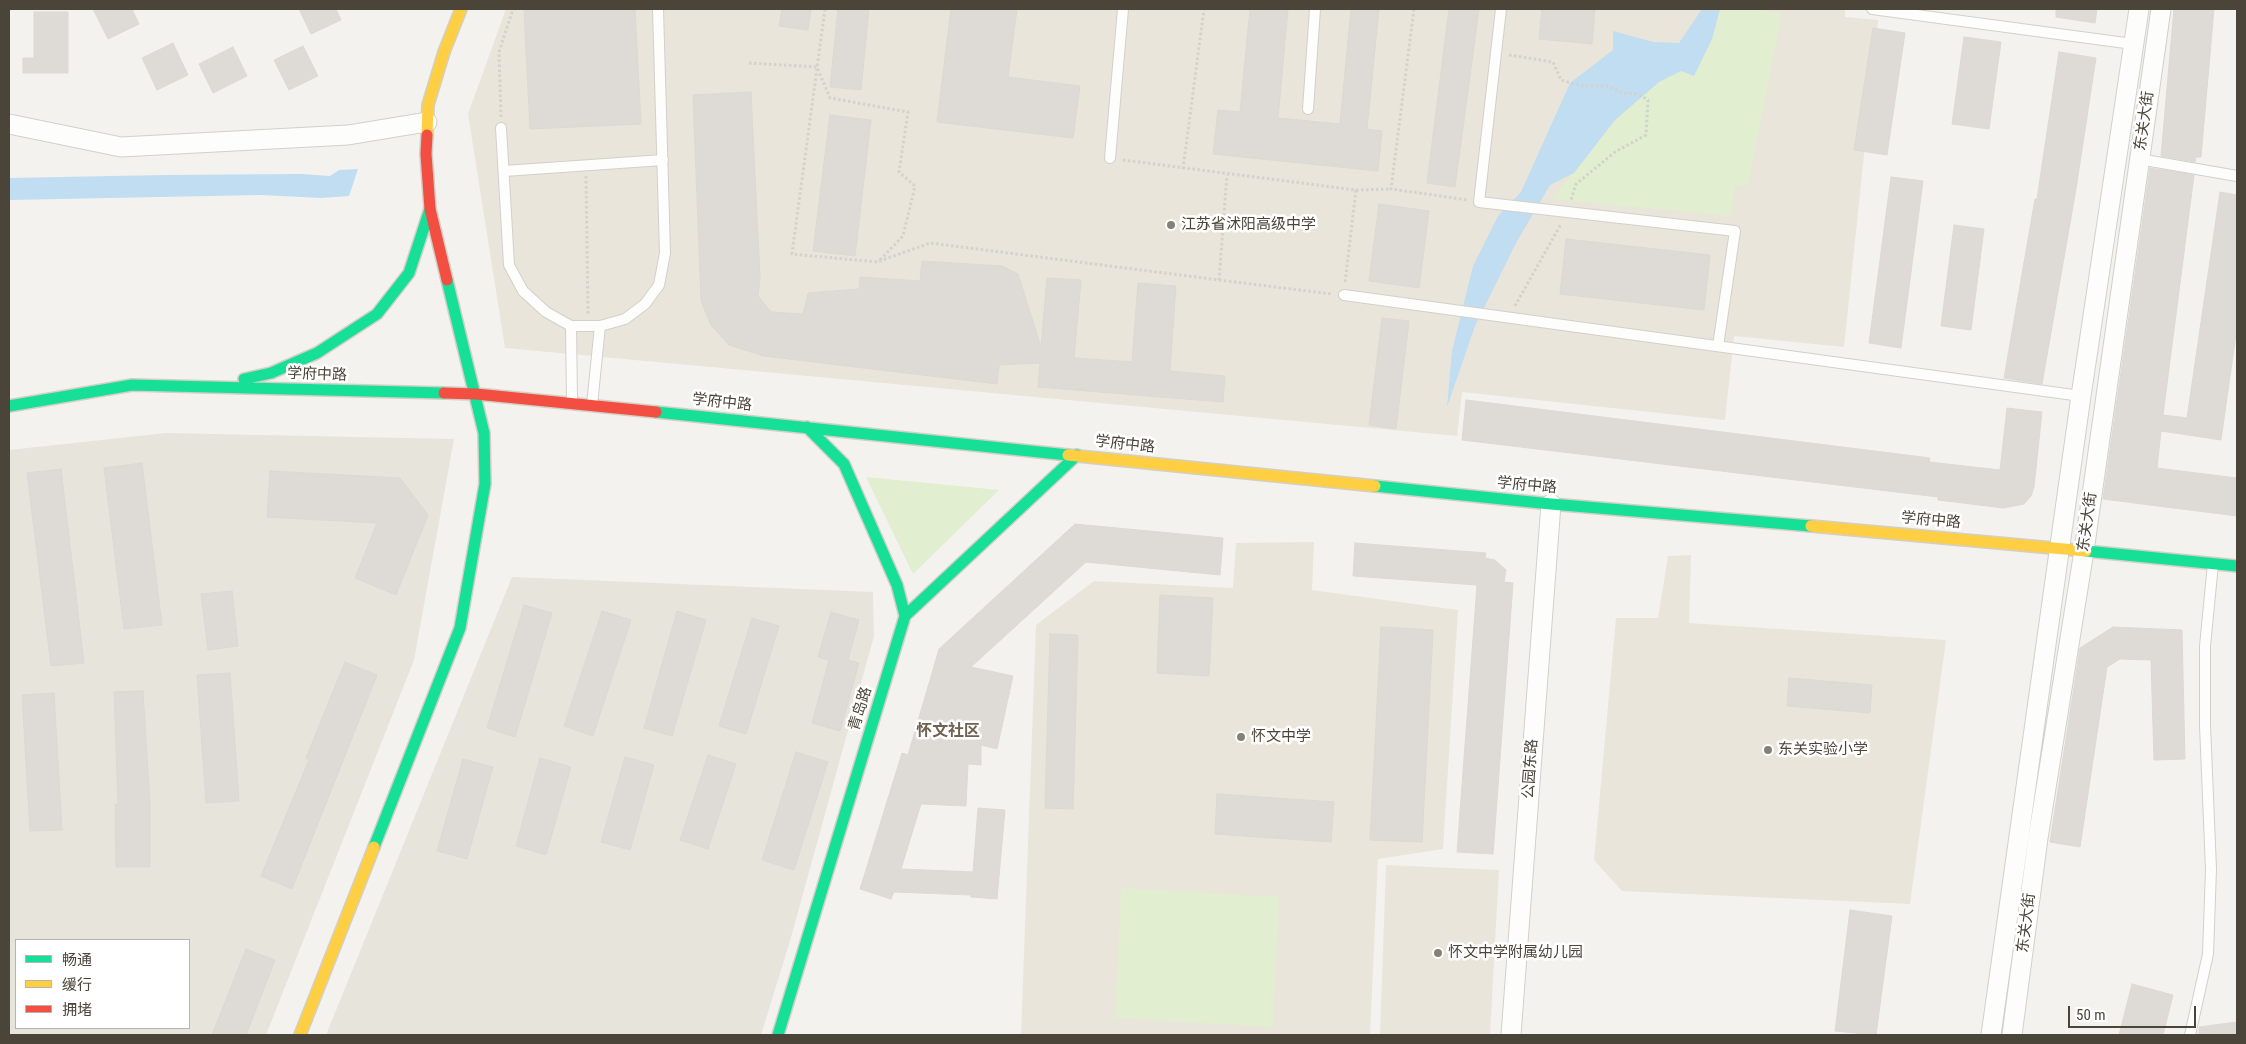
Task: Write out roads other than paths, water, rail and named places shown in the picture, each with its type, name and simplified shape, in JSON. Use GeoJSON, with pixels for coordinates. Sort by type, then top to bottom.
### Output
{"type":"FeatureCollection","features":[{"type":"Feature","properties":{"kind":"street"},"geometry":{"type":"LineString","coordinates":[[300,1035],[460,628],[485,484],[484,432],[430,209],[426,154],[428,105],[444,52],[461,9]]}},
{"type":"Feature","properties":{"kind":"street","name":"东关大街"},"geometry":{"type":"LineString","coordinates":[[1991,1035],[2080,396],[2139,9]]}},
{"type":"Feature","properties":{"kind":"street","name":"东关大街"},"geometry":{"type":"LineString","coordinates":[[2012,1035],[2038,838],[2084,551],[2161,9]]}},
{"type":"Feature","properties":{"kind":"street"},"geometry":{"type":"LineString","coordinates":[[9,124],[121,147],[348,135],[427,122]]}},
{"type":"Feature","properties":{"kind":"street"},"geometry":{"type":"LineString","coordinates":[[208,387],[271,374],[317,353],[377,314],[409,273],[430,209]]}},
{"type":"Feature","properties":{"kind":"street","name":"学府中路"},"geometry":{"type":"LineString","coordinates":[[9,406],[132,385],[476,394],[1551,504],[2060,548],[2237,566]]}},
{"type":"Feature","properties":{"kind":"street"},"geometry":{"type":"LineString","coordinates":[[807,427],[844,464],[897,585],[905,616]]}},
{"type":"Feature","properties":{"kind":"street","name":"青岛路"},"geometry":{"type":"LineString","coordinates":[[778,1035],[905,616],[1076,455]]}},
{"type":"Feature","properties":{"kind":"street","name":"公园东路"},"geometry":{"type":"LineString","coordinates":[[1511,1035],[1551,504]]}},
{"type":"Feature","properties":{"kind":"lane"},"geometry":{"type":"LineString","coordinates":[[502,128],[509,265],[523,291],[546,312],[571,326],[600,326],[625,319],[645,304],[659,285],[665,253],[658,9]]}},
{"type":"Feature","properties":{"kind":"lane"},"geometry":{"type":"LineString","coordinates":[[1110,158],[1123,9]]}},
{"type":"Feature","properties":{"kind":"lane"},"geometry":{"type":"LineString","coordinates":[[1308,109],[1315,9]]}},
{"type":"Feature","properties":{"kind":"lane"},"geometry":{"type":"LineString","coordinates":[[1501,9],[1479,202],[1735,232],[1718,346]]}},
{"type":"Feature","properties":{"kind":"lane"},"geometry":{"type":"LineString","coordinates":[[1872,9],[2134,44]]}},
{"type":"Feature","properties":{"kind":"lane"},"geometry":{"type":"LineString","coordinates":[[2139,159],[2237,176]]}},
{"type":"Feature","properties":{"kind":"lane"},"geometry":{"type":"LineString","coordinates":[[504,171],[663,160]]}},
{"type":"Feature","properties":{"kind":"lane"},"geometry":{"type":"LineString","coordinates":[[1344,295],[2080,396]]}},
{"type":"Feature","properties":{"kind":"lane"},"geometry":{"type":"LineString","coordinates":[[571,326],[572,404]]}},
{"type":"Feature","properties":{"kind":"lane"},"geometry":{"type":"LineString","coordinates":[[592,406],[600,326]]}},
{"type":"Feature","properties":{"kind":"lane"},"geometry":{"type":"LineString","coordinates":[[2190,1035],[2208,954],[2211,869],[2205,725],[2205,646],[2213,564]]}},
{"type":"Feature","properties":{"kind":"water"},"geometry":{"type":"Polygon","coordinates":[[[1702,9],[1720,9],[1712,39],[1694,76],[1681,71],[1659,82],[1615,120],[1574,173],[1550,185],[1516,243],[1475,326],[1447,407],[1452,351],[1473,266],[1498,216],[1521,192],[1570,83],[1613,50],[1613,31],[1653,42],[1679,43],[1702,9]]]}},
{"type":"Feature","properties":{"kind":"water"},"geometry":{"type":"Polygon","coordinates":[[[358,169],[349,196],[321,198],[261,195],[9,200],[9,178],[301,174],[330,176],[339,170],[358,169]]]}},
{"type":"Feature","properties":{"kind":"place","name":"江苏省沭阳高级中学"},"geometry":{"type":"Point","coordinates":[1171,225]}},
{"type":"Feature","properties":{"kind":"place","name":"怀文中学"},"geometry":{"type":"Point","coordinates":[1241,737]}},
{"type":"Feature","properties":{"kind":"place","name":"东关实验小学"},"geometry":{"type":"Point","coordinates":[1768,750]}},
{"type":"Feature","properties":{"kind":"place","name":"怀文中学附属幼儿园"},"geometry":{"type":"Point","coordinates":[1438,953]}},
{"type":"Feature","properties":{"kind":"district","name":"怀文社区"},"geometry":{"type":"Point","coordinates":[948,732]}}]}
